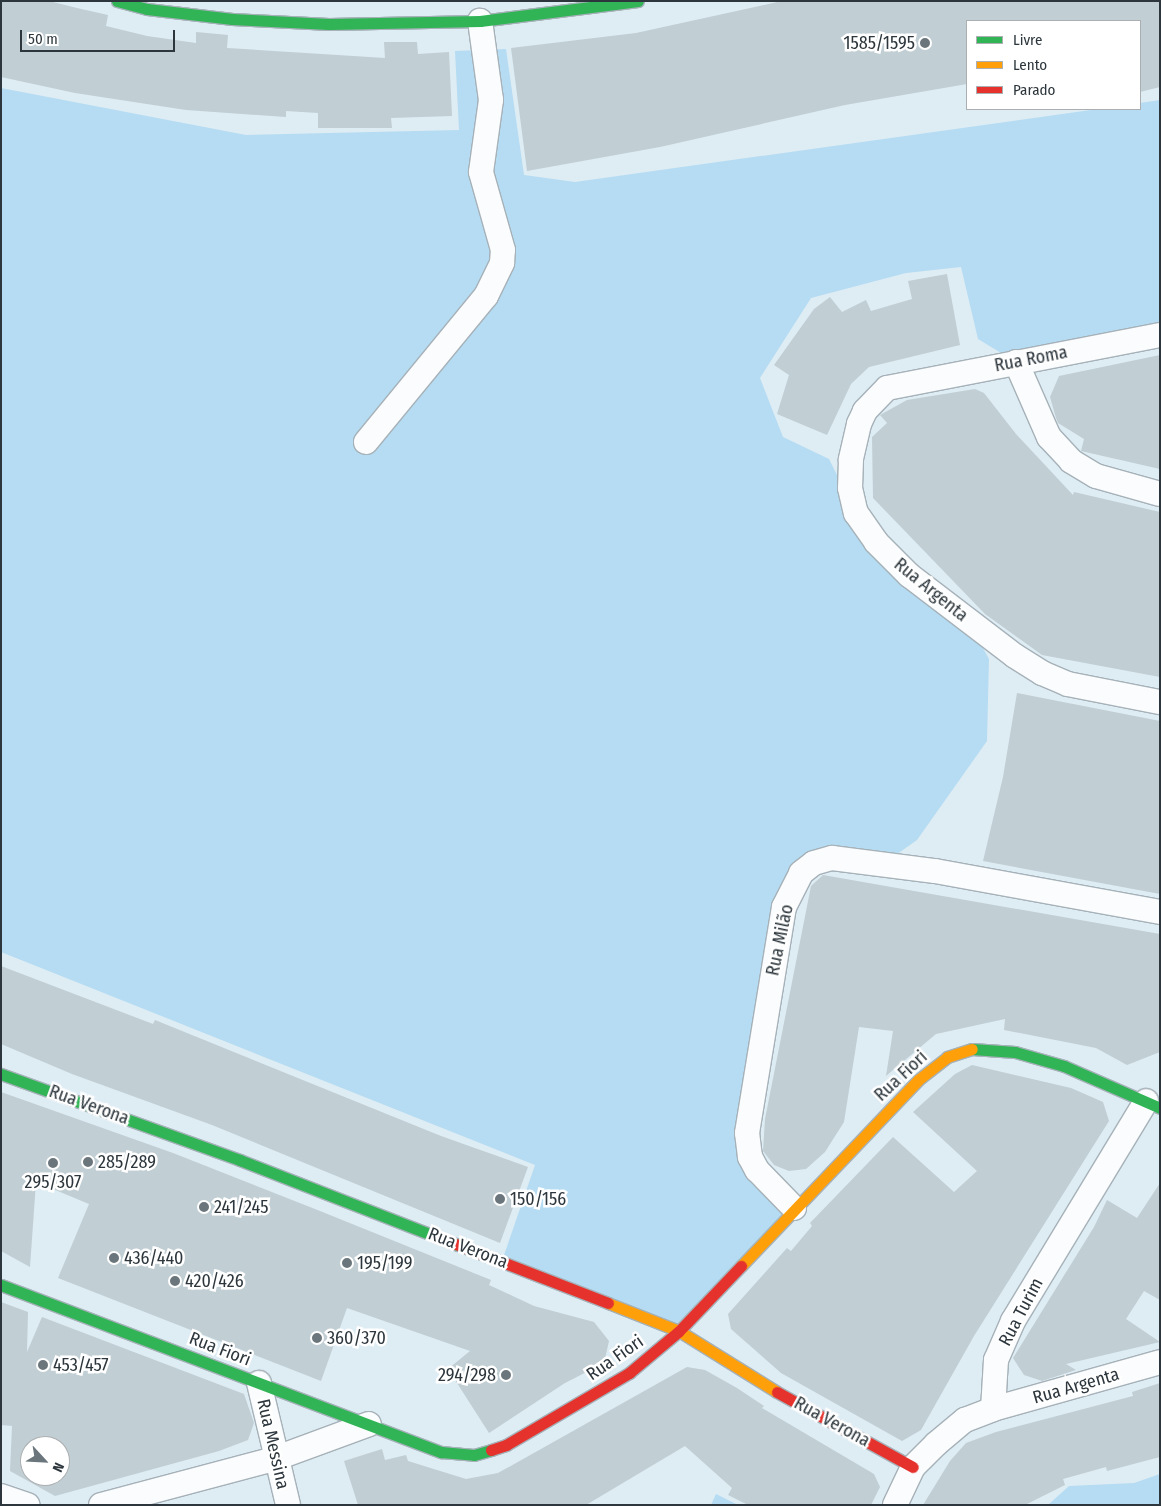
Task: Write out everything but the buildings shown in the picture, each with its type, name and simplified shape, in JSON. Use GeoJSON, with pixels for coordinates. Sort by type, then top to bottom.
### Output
{"type":"FeatureCollection","features":[{"type":"Feature","properties":{"kind":"street"},"geometry":{"type":"LineString","coordinates":[[117,1],[147,10],[329,24],[480,21],[638,1]]}},
{"type":"Feature","properties":{"kind":"street"},"geometry":{"type":"LineString","coordinates":[[181,13],[183,1]]}},
{"type":"Feature","properties":{"kind":"street"},"geometry":{"type":"LineString","coordinates":[[366,442],[486,296],[502,263],[502,250],[481,172],[491,100],[480,21]]}},
{"type":"Feature","properties":{"kind":"street","name":"Rua Roma"},"geometry":{"type":"LineString","coordinates":[[901,383],[1160,335]]}},
{"type":"Feature","properties":{"kind":"street"},"geometry":{"type":"LineString","coordinates":[[1016,362],[1049,437],[1071,461],[1096,476],[1160,494]]}},
{"type":"Feature","properties":{"kind":"street","name":"Rua Argenta"},"geometry":{"type":"LineString","coordinates":[[901,383],[887,388],[865,411],[851,460],[850,488],[856,513],[876,542],[909,574],[1042,673],[1068,684],[1160,702]]}},
{"type":"Feature","properties":{"kind":"street","name":"Rua Milão"},"geometry":{"type":"LineString","coordinates":[[794,1208],[757,1170],[750,1157],[747,1133],[784,907],[801,873],[814,863],[832,858],[935,871],[1160,912]]}},
{"type":"Feature","properties":{"kind":"street","name":"Rua Fiori"},"geometry":{"type":"LineString","coordinates":[[1,1285],[441,1452],[474,1456],[506,1445],[629,1373],[679,1331],[794,1208],[918,1080],[947,1057],[966,1050],[986,1048],[1016,1052],[1064,1066],[1153,1105]]}},
{"type":"Feature","properties":{"kind":"street","name":"Rua Verona"},"geometry":{"type":"LineString","coordinates":[[1,1074],[258,1167],[679,1331],[758,1381],[913,1467]]}},
{"type":"Feature","properties":{"kind":"street","name":"Rua Turim"},"geometry":{"type":"LineString","coordinates":[[993,1409],[996,1360],[1013,1321],[1153,1105]]}},
{"type":"Feature","properties":{"kind":"street","name":"Rua Argenta"},"geometry":{"type":"LineString","coordinates":[[993,1409],[1160,1362]]}},
{"type":"Feature","properties":{"kind":"street","name":"Rua Messina"},"geometry":{"type":"LineString","coordinates":[[259,1383],[274,1458],[288,1505]]}},
{"type":"Feature","properties":{"kind":"street"},"geometry":{"type":"LineString","coordinates":[[895,1505],[913,1467],[965,1420],[993,1409]]}},
{"type":"Feature","properties":{"kind":"street"},"geometry":{"type":"LineString","coordinates":[[101,1505],[274,1458],[369,1424]]}},
{"type":"Feature","properties":{"kind":"street"},"geometry":{"type":"LineString","coordinates":[[1,1496],[27,1505]]}},
{"type":"Feature","properties":{"kind":"shaded area"},"geometry":{"type":"Polygon","coordinates":[[[506,49],[524,175],[575,182],[1091,110],[1141,110],[1141,103],[1160,100],[1160,336],[1016,362],[978,339],[961,267],[906,273],[811,298],[760,378],[783,437],[829,459],[856,513],[966,618],[989,659],[987,741],[917,840],[883,864],[801,873],[747,1133],[794,1208],[679,1331],[502,1261],[535,1165],[1,952],[1,88],[246,135],[459,130],[455,51],[506,49]]]}},
{"type":"Feature","properties":{"kind":"shaded area"},"geometry":{"type":"Polygon","coordinates":[[[1160,1474],[1160,1505],[1048,1505],[1069,1486],[1134,1483],[1160,1474]]]}},
{"type":"Feature","properties":{"kind":"shaded area"},"geometry":{"type":"Polygon","coordinates":[[[716,1494],[738,1505],[711,1505],[716,1494]]]}},
{"type":"Feature","properties":{"kind":"traffic: fast"},"geometry":{"type":"LineString","coordinates":[[117,1],[147,9],[232,19],[329,24],[480,21],[638,1]]}},
{"type":"Feature","properties":{"kind":"traffic: fast"},"geometry":{"type":"LineString","coordinates":[[972,1049],[1015,1052],[1064,1066],[1160,1108]]}},
{"type":"Feature","properties":{"kind":"traffic: fast"},"geometry":{"type":"LineString","coordinates":[[1,1074],[240,1160],[456,1244]]}},
{"type":"Feature","properties":{"kind":"traffic: fast"},"geometry":{"type":"LineString","coordinates":[[1,1285],[441,1452],[474,1455],[491,1450]]}},
{"type":"Feature","properties":{"kind":"traffic: slow"},"geometry":{"type":"LineString","coordinates":[[741,1266],[918,1080],[947,1057],[972,1049]]}},
{"type":"Feature","properties":{"kind":"traffic: slow"},"geometry":{"type":"LineString","coordinates":[[608,1303],[679,1331],[777,1392]]}},
{"type":"Feature","properties":{"kind":"traffic: jam"},"geometry":{"type":"LineString","coordinates":[[456,1244],[608,1303]]}},
{"type":"Feature","properties":{"kind":"traffic: jam"},"geometry":{"type":"LineString","coordinates":[[491,1450],[506,1445],[629,1373],[679,1331],[741,1266]]}},
{"type":"Feature","properties":{"kind":"traffic: jam"},"geometry":{"type":"LineString","coordinates":[[777,1392],[913,1467]]}},
{"type":"Feature","properties":{"kind":"place","name":"1585/1595"},"geometry":{"type":"Point","coordinates":[925,43]}},
{"type":"Feature","properties":{"kind":"place","name":"285/289"},"geometry":{"type":"Point","coordinates":[88,1162]}},
{"type":"Feature","properties":{"kind":"place","name":"295/307"},"geometry":{"type":"Point","coordinates":[53,1163]}},
{"type":"Feature","properties":{"kind":"place","name":"150/156"},"geometry":{"type":"Point","coordinates":[500,1199]}},
{"type":"Feature","properties":{"kind":"place","name":"241/245"},"geometry":{"type":"Point","coordinates":[204,1207]}},
{"type":"Feature","properties":{"kind":"place","name":"436/440"},"geometry":{"type":"Point","coordinates":[114,1258]}},
{"type":"Feature","properties":{"kind":"place","name":"195/199"},"geometry":{"type":"Point","coordinates":[347,1263]}},
{"type":"Feature","properties":{"kind":"place","name":"420/426"},"geometry":{"type":"Point","coordinates":[175,1281]}},
{"type":"Feature","properties":{"kind":"place","name":"360/370"},"geometry":{"type":"Point","coordinates":[317,1338]}},
{"type":"Feature","properties":{"kind":"place","name":"453/457"},"geometry":{"type":"Point","coordinates":[43,1365]}},
{"type":"Feature","properties":{"kind":"place","name":"294/298"},"geometry":{"type":"Point","coordinates":[506,1375]}}]}
